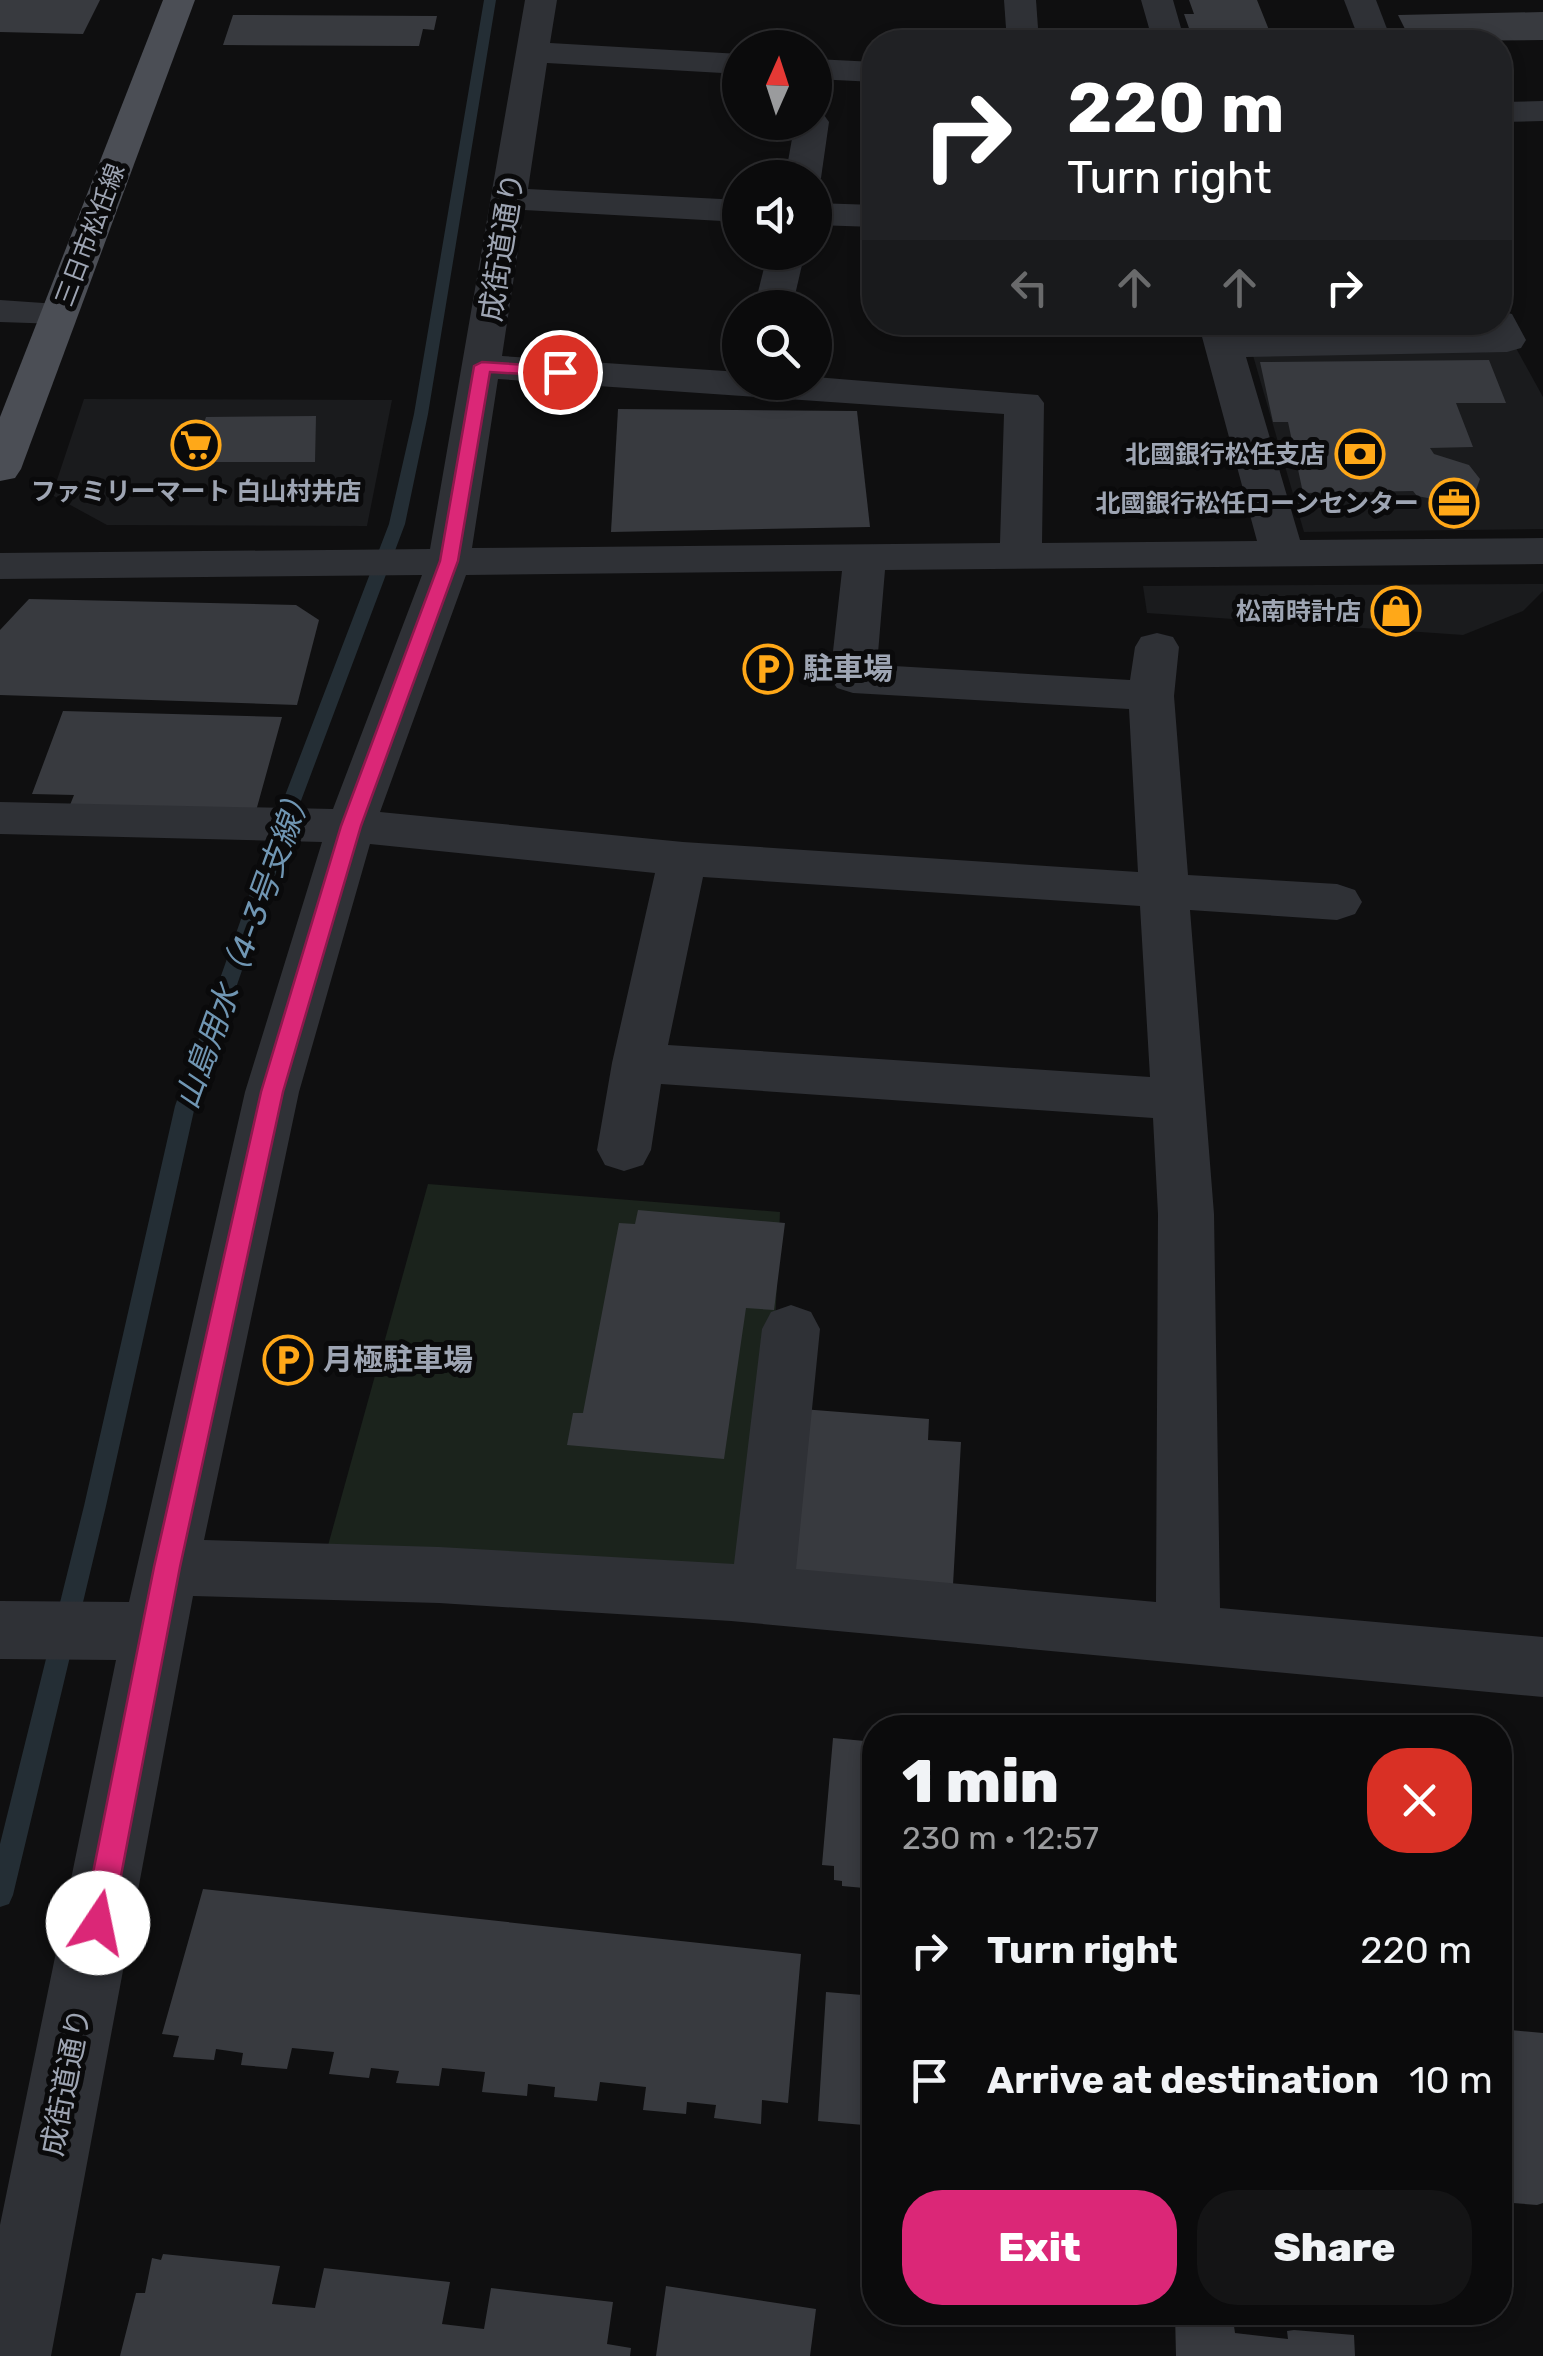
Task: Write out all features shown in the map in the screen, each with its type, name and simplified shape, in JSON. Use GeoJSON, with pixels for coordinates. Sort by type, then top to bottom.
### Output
{"type":"FeatureCollection","features":[{"type":"Feature","properties":{"kind":"main road","name":"三日市松任線"},"geometry":{"type":"LineString","coordinates":[[0,469],[179,0]]}},
{"type":"Feature","properties":{"kind":"street"},"geometry":{"type":"LineString","coordinates":[[1020,0],[1022,30]]}},
{"type":"Feature","properties":{"kind":"street"},"geometry":{"type":"LineString","coordinates":[[1157,0],[1166,30]]}},
{"type":"Feature","properties":{"kind":"street"},"geometry":{"type":"LineString","coordinates":[[1360,0],[1371,30]]}},
{"type":"Feature","properties":{"kind":"street"},"geometry":{"type":"LineString","coordinates":[[536,26],[722,61]]}},
{"type":"Feature","properties":{"kind":"street","name":"成街道通り"},"geometry":{"type":"LineString","coordinates":[[12,2356],[136,1631],[167,1567],[272,1092],[325,825],[428,561],[482,366],[536,26]]}},
{"type":"Feature","properties":{"kind":"street"},"geometry":{"type":"LineString","coordinates":[[832,70],[862,71]]}},
{"type":"Feature","properties":{"kind":"street"},"geometry":{"type":"LineString","coordinates":[[1512,112],[1543,111]]}},
{"type":"Feature","properties":{"kind":"street"},"geometry":{"type":"LineString","coordinates":[[510,199],[722,210]]}},
{"type":"Feature","properties":{"kind":"street"},"geometry":{"type":"LineString","coordinates":[[832,215],[862,216]]}},
{"type":"Feature","properties":{"kind":"street"},"geometry":{"type":"LineString","coordinates":[[0,312],[60,314]]}},
{"type":"Feature","properties":{"kind":"street"},"geometry":{"type":"LineString","coordinates":[[1220,335],[1282,553]]}},
{"type":"Feature","properties":{"kind":"street"},"geometry":{"type":"LineString","coordinates":[[1268,335],[1507,340],[1504,335]]}},
{"type":"Feature","properties":{"kind":"street"},"geometry":{"type":"LineString","coordinates":[[482,366],[722,381]]}},
{"type":"Feature","properties":{"kind":"street"},"geometry":{"type":"LineString","coordinates":[[832,389],[1024,403],[1020,554]]}},
{"type":"Feature","properties":{"kind":"street"},"geometry":{"type":"LineString","coordinates":[[0,566],[1543,551]]}},
{"type":"Feature","properties":{"kind":"street"},"geometry":{"type":"LineString","coordinates":[[865,556],[853,678],[1151,696]]}},
{"type":"Feature","properties":{"kind":"street"},"geometry":{"type":"LineString","coordinates":[[1157,647],[1151,696],[1186,1214],[1188,1634]]}},
{"type":"Feature","properties":{"kind":"street"},"geometry":{"type":"LineString","coordinates":[[0,818],[325,825],[683,859],[1337,902]]}},
{"type":"Feature","properties":{"kind":"street"},"geometry":{"type":"LineString","coordinates":[[624,1150],[638,1063],[683,859]]}},
{"type":"Feature","properties":{"kind":"street"},"geometry":{"type":"LineString","coordinates":[[638,1063],[1180,1099]]}},
{"type":"Feature","properties":{"kind":"street"},"geometry":{"type":"LineString","coordinates":[[762,1594],[792,1328]]}},
{"type":"Feature","properties":{"kind":"street"},"geometry":{"type":"LineString","coordinates":[[167,1567],[439,1576],[762,1594],[1543,1667]]}},
{"type":"Feature","properties":{"kind":"street"},"geometry":{"type":"LineString","coordinates":[[6,1630],[136,1631]]}},
{"type":"Feature","properties":{"kind":"shaded area","name":"北國銀行松任支店"},"geometry":{"type":"Polygon","coordinates":[[[1516,348],[1543,397],[1543,529],[1304,532],[1252,352],[1516,348]]]}},
{"type":"Feature","properties":{"kind":"shaded area"},"geometry":{"type":"Polygon","coordinates":[[[84,399],[392,400],[367,526],[107,525],[52,495],[84,399]]]}},
{"type":"Feature","properties":{"kind":"shaded area","name":"松南時計店"},"geometry":{"type":"Polygon","coordinates":[[[1543,584],[1543,591],[1523,611],[1463,635],[1147,613],[1143,586],[1543,584]]]}},
{"type":"Feature","properties":{"kind":"shaded area"},"geometry":{"type":"Polygon","coordinates":[[[428,1184],[780,1212],[764,1580],[324,1560],[428,1184]]]}},
{"type":"Feature","properties":{"kind":"building"},"geometry":{"type":"Polygon","coordinates":[[[0,0],[100,0],[83,34],[0,32],[0,0]]]}},
{"type":"Feature","properties":{"kind":"building"},"geometry":{"type":"Polygon","coordinates":[[[1189,0],[1257,0],[1269,30],[1190,30],[1184,14],[1194,14],[1189,0]]]}},
{"type":"Feature","properties":{"kind":"building"},"geometry":{"type":"Polygon","coordinates":[[[1543,12],[1543,40],[1512,40],[1512,30],[1406,30],[1398,15],[1543,12]]]}},
{"type":"Feature","properties":{"kind":"building"},"geometry":{"type":"Polygon","coordinates":[[[233,15],[437,16],[434,30],[423,29],[419,46],[223,45],[233,15]]]}},
{"type":"Feature","properties":{"kind":"building"},"geometry":{"type":"Polygon","coordinates":[[[1489,360],[1506,403],[1456,403],[1473,447],[1430,448],[1434,454],[1469,465],[1480,479],[1474,496],[1449,502],[1417,496],[1413,491],[1303,493],[1288,422],[1273,422],[1260,362],[1489,360]]]}},
{"type":"Feature","properties":{"kind":"building"},"geometry":{"type":"Polygon","coordinates":[[[618,409],[857,411],[870,527],[611,532],[618,409]]]}},
{"type":"Feature","properties":{"kind":"building"},"geometry":{"type":"Polygon","coordinates":[[[316,416],[315,462],[191,462],[206,417],[316,416]]]}},
{"type":"Feature","properties":{"kind":"building"},"geometry":{"type":"Polygon","coordinates":[[[29,599],[296,605],[319,620],[297,705],[0,695],[0,630],[29,599]]]}},
{"type":"Feature","properties":{"kind":"building"},"geometry":{"type":"Polygon","coordinates":[[[63,711],[282,717],[256,811],[70,805],[74,795],[32,794],[63,711]]]}},
{"type":"Feature","properties":{"kind":"building"},"geometry":{"type":"Polygon","coordinates":[[[638,1210],[785,1223],[774,1310],[746,1308],[724,1459],[567,1445],[573,1413],[583,1413],[619,1223],[635,1224],[638,1210]]]}},
{"type":"Feature","properties":{"kind":"building"},"geometry":{"type":"Polygon","coordinates":[[[802,1409],[929,1419],[928,1440],[961,1442],[953,1585],[795,1571],[802,1409]]]}},
{"type":"Feature","properties":{"kind":"building"},"geometry":{"type":"Polygon","coordinates":[[[833,1738],[862,1741],[862,1888],[842,1886],[842,1881],[834,1880],[834,1866],[822,1865],[833,1738]]]}},
{"type":"Feature","properties":{"kind":"building"},"geometry":{"type":"Polygon","coordinates":[[[203,1889],[801,1954],[788,2103],[762,2100],[761,2124],[714,2118],[716,2105],[687,2102],[686,2114],[643,2110],[646,2087],[600,2082],[597,2101],[554,2097],[555,2087],[528,2084],[527,2096],[482,2092],[485,2072],[442,2068],[439,2086],[396,2083],[399,2071],[371,2068],[369,2078],[329,2074],[334,2052],[292,2048],[287,2069],[241,2065],[243,2053],[216,2049],[214,2060],[173,2057],[179,2036],[162,2034],[203,1889]]]}},
{"type":"Feature","properties":{"kind":"building"},"geometry":{"type":"Polygon","coordinates":[[[826,1992],[862,1995],[862,2125],[818,2121],[826,1992]]]}},
{"type":"Feature","properties":{"kind":"building"},"geometry":{"type":"Polygon","coordinates":[[[1512,2030],[1543,2033],[1543,2203],[1512,2203],[1512,2030]]]}},
{"type":"Feature","properties":{"kind":"building"},"geometry":{"type":"Polygon","coordinates":[[[163,2254],[280,2266],[272,2304],[315,2308],[324,2268],[450,2282],[442,2324],[484,2329],[491,2288],[613,2302],[607,2344],[631,2348],[630,2356],[120,2356],[136,2293],[145,2293],[152,2258],[161,2260],[163,2254]]]}},
{"type":"Feature","properties":{"kind":"building"},"geometry":{"type":"Polygon","coordinates":[[[666,2286],[816,2309],[810,2356],[656,2356],[666,2286]]]}},
{"type":"Feature","properties":{"kind":"building"},"geometry":{"type":"Polygon","coordinates":[[[1175,2325],[1234,2325],[1235,2333],[1288,2339],[1287,2331],[1294,2330],[1354,2335],[1355,2356],[1176,2356],[1175,2325]]]}},
{"type":"Feature","properties":{"kind":"waterway","name":"山島用水（4-3号支線）"},"geometry":{"type":"LineString","coordinates":[[0,1895],[95,1506],[185,1106],[290,806],[397,524],[421,414],[490,0]]}},
{"type":"Feature","properties":{"kind":"place","name":"ファミリーマート 白山村井店"},"geometry":{"type":"Point","coordinates":[196,445]}},
{"type":"Feature","properties":{"kind":"place","name":"北國銀行松任支店"},"geometry":{"type":"Point","coordinates":[1360,454]}},
{"type":"Feature","properties":{"kind":"place","name":"北國銀行松任ローンセンター"},"geometry":{"type":"Point","coordinates":[1454,503]}},
{"type":"Feature","properties":{"kind":"place","name":"松南時計店"},"geometry":{"type":"Point","coordinates":[1396,611]}},
{"type":"Feature","properties":{"kind":"place","name":"駐車場"},"geometry":{"type":"Point","coordinates":[768,669]}},
{"type":"Feature","properties":{"kind":"place","name":"月極駐車場"},"geometry":{"type":"Point","coordinates":[288,1360]}},
{"type":"Feature","properties":{"kind":"route"},"geometry":{"type":"LineString","coordinates":[[98,1923],[167,1567],[272,1092],[351,826],[449,561],[482,366],[560,372]]}}]}
